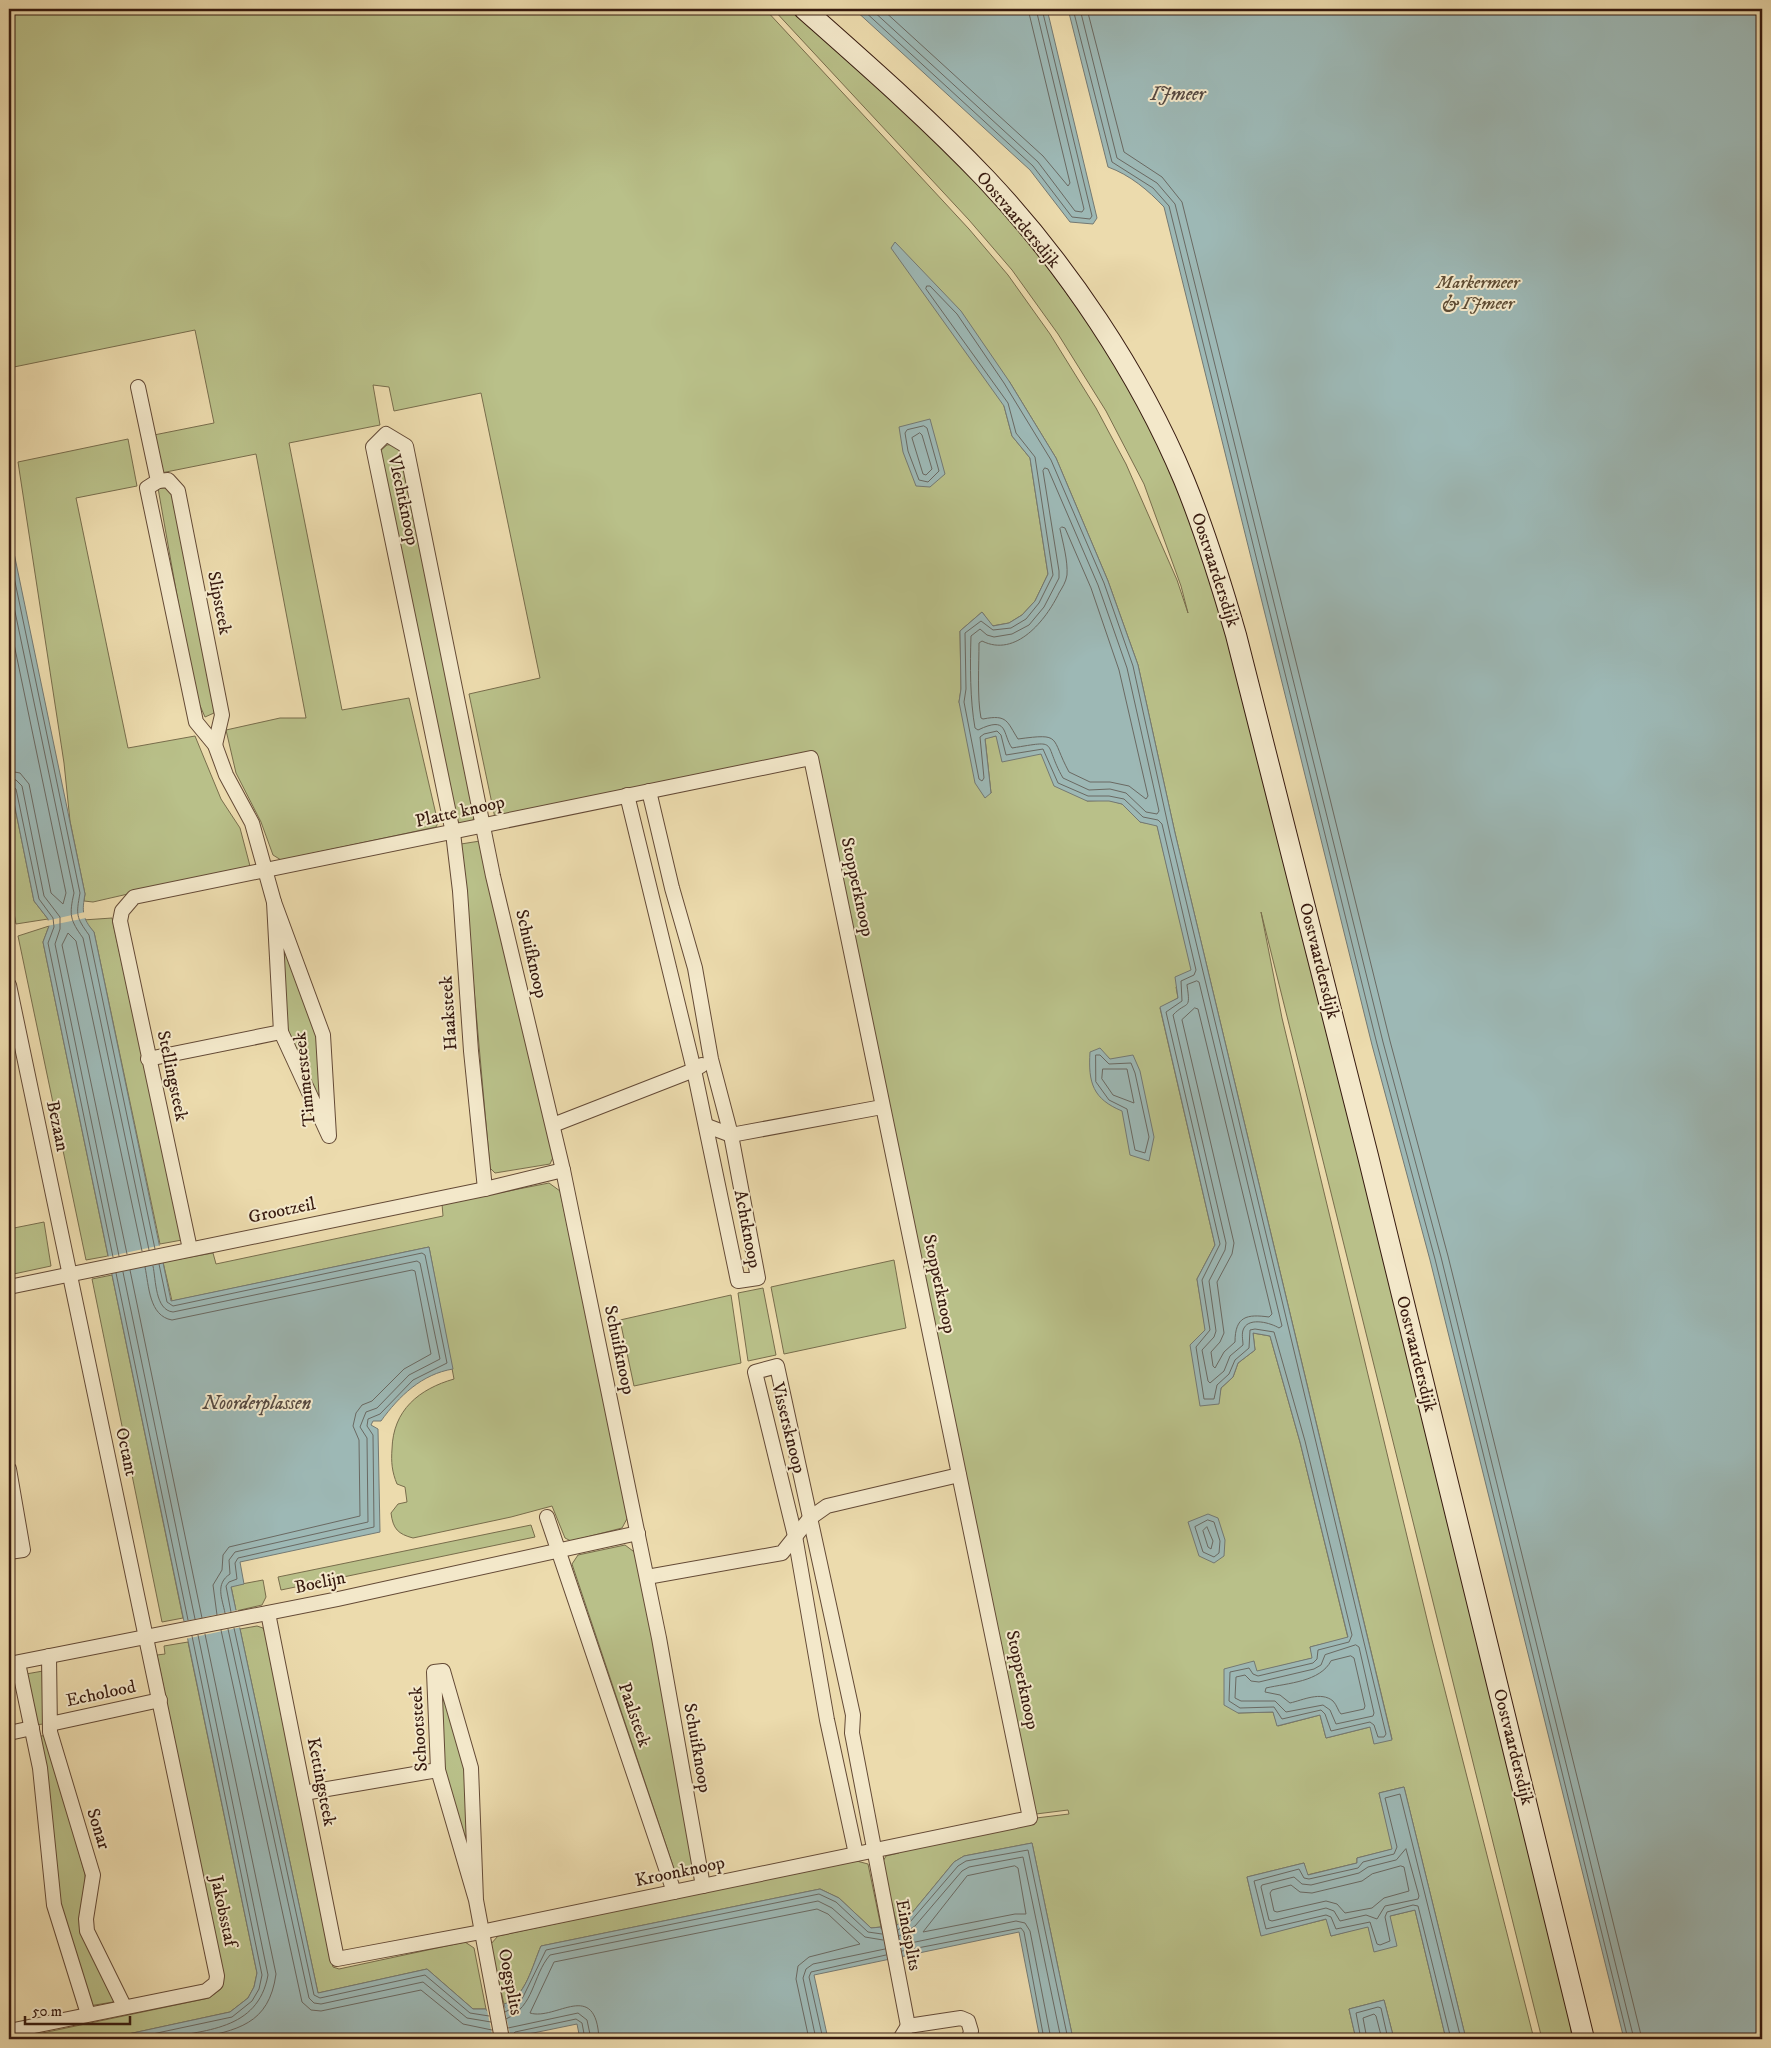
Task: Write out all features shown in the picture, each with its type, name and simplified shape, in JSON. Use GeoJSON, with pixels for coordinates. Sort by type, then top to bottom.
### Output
{"type":"FeatureCollection","features":[{"type":"Feature","properties":{"kind":"main road","name":"Oostvaardersdijk"},"geometry":{"type":"LineString","coordinates":[[804,9],[934,125],[988,181],[1037,238],[1100,324],[1129,373],[1183,479],[1208,543],[1236,635],[1365,1146],[1584,2039]]}},
{"type":"Feature","properties":{"kind":"street"},"geometry":{"type":"LineString","coordinates":[[138,387],[158,481]]}},
{"type":"Feature","properties":{"kind":"street","name":"Vlechtknoop"},"geometry":{"type":"LineString","coordinates":[[453,833],[373,447],[386,434],[406,446],[483,825]]}},
{"type":"Feature","properties":{"kind":"street","name":"Slipsteek"},"geometry":{"type":"LineString","coordinates":[[216,745],[222,715],[178,491],[168,480],[158,481],[147,488],[196,722],[216,745],[226,775],[252,823],[267,871]]}},
{"type":"Feature","properties":{"kind":"street","name":"Platte knoop"},"geometry":{"type":"LineString","coordinates":[[122,911],[134,898],[811,758]]}},
{"type":"Feature","properties":{"kind":"street","name":"Stopperknoop"},"geometry":{"type":"LineString","coordinates":[[811,758],[1030,1818]]}},
{"type":"Feature","properties":{"kind":"street","name":"Achtknoop"},"geometry":{"type":"LineString","coordinates":[[626,795],[707,1126],[738,1281],[758,1278],[731,1134],[711,1059],[695,968],[672,888],[648,791]]}},
{"type":"Feature","properties":{"kind":"street","name":"Schuifknoop"},"geometry":{"type":"LineString","coordinates":[[483,825],[493,876],[563,1170],[638,1533],[702,1886]]}},
{"type":"Feature","properties":{"kind":"street","name":"Haaksteek"},"geometry":{"type":"LineString","coordinates":[[453,833],[460,891],[471,1051],[485,1189]]}},
{"type":"Feature","properties":{"kind":"street","name":"Timmersteek"},"geometry":{"type":"LineString","coordinates":[[267,871],[274,902],[323,1035],[329,1136],[281,1032],[274,902]]}},
{"type":"Feature","properties":{"kind":"street","name":"Stellingsteek"},"geometry":{"type":"LineString","coordinates":[[122,911],[120,921],[190,1249]]}},
{"type":"Feature","properties":{"kind":"street","name":"Bezaan"},"geometry":{"type":"LineString","coordinates":[[9,985],[70,1275]]}},
{"type":"Feature","properties":{"kind":"street"},"geometry":{"type":"LineString","coordinates":[[148,1059],[281,1032]]}},
{"type":"Feature","properties":{"kind":"street"},"geometry":{"type":"LineString","coordinates":[[553,1125],[694,1070],[711,1059]]}},
{"type":"Feature","properties":{"kind":"street"},"geometry":{"type":"LineString","coordinates":[[707,1126],[731,1134],[882,1107]]}},
{"type":"Feature","properties":{"kind":"street","name":"Grootzeil"},"geometry":{"type":"LineString","coordinates":[[9,1287],[485,1189],[563,1170]]}},
{"type":"Feature","properties":{"kind":"street","name":"Octant"},"geometry":{"type":"LineString","coordinates":[[70,1275],[147,1636]]}},
{"type":"Feature","properties":{"kind":"street","name":"Vissersknoop"},"geometry":{"type":"LineString","coordinates":[[856,1854],[827,1720],[795,1536],[755,1372],[777,1366],[853,1714],[852,1733],[873,1852]]}},
{"type":"Feature","properties":{"kind":"street"},"geometry":{"type":"LineString","coordinates":[[9,1469],[23,1550],[9,1552]]}},
{"type":"Feature","properties":{"kind":"street"},"geometry":{"type":"LineString","coordinates":[[647,1577],[782,1553],[810,1518],[827,1506],[959,1475]]}},
{"type":"Feature","properties":{"kind":"street","name":"Paalsteek"},"geometry":{"type":"LineString","coordinates":[[547,1517],[674,1892]]}},
{"type":"Feature","properties":{"kind":"street","name":"Boelijn"},"geometry":{"type":"LineString","coordinates":[[13,1664],[268,1613],[638,1533]]}},
{"type":"Feature","properties":{"kind":"street","name":"Kettingsteek"},"geometry":{"type":"LineString","coordinates":[[268,1613],[337,1959]]}},
{"type":"Feature","properties":{"kind":"street","name":"Jakobsstaf"},"geometry":{"type":"LineString","coordinates":[[9,2030],[206,1991],[216,1983],[216,1966],[147,1636]]}},
{"type":"Feature","properties":{"kind":"street","name":"Sonar"},"geometry":{"type":"LineString","coordinates":[[49,1656],[50,1724],[55,1753],[92,1875],[86,1919],[87,1931],[124,2006]]}},
{"type":"Feature","properties":{"kind":"street"},"geometry":{"type":"LineString","coordinates":[[13,1664],[32,1728],[40,1768],[54,1905],[88,2014]]}},
{"type":"Feature","properties":{"kind":"street","name":"Schootsteek"},"geometry":{"type":"LineString","coordinates":[[476,1900],[438,1770],[434,1672],[443,1671],[471,1768],[476,1900],[481,1932]]}},
{"type":"Feature","properties":{"kind":"street","name":"Echolood"},"geometry":{"type":"LineString","coordinates":[[50,1724],[160,1700]]}},
{"type":"Feature","properties":{"kind":"street"},"geometry":{"type":"LineString","coordinates":[[9,1733],[32,1728]]}},
{"type":"Feature","properties":{"kind":"street"},"geometry":{"type":"LineString","coordinates":[[304,1793],[438,1770]]}},
{"type":"Feature","properties":{"kind":"street","name":"Kroonknoop"},"geometry":{"type":"LineString","coordinates":[[337,1959],[481,1932],[1030,1818]]}},
{"type":"Feature","properties":{"kind":"street","name":"Eindsplits"},"geometry":{"type":"LineString","coordinates":[[873,1852],[908,2026]]}},
{"type":"Feature","properties":{"kind":"street","name":"Oogsplits"},"geometry":{"type":"LineString","coordinates":[[481,1932],[502,2039]]}},
{"type":"Feature","properties":{"kind":"street"},"geometry":{"type":"LineString","coordinates":[[900,2039],[908,2026],[961,2018],[968,2021],[971,2031],[969,2039]]}},
{"type":"Feature","properties":{"kind":"green space"},"geometry":{"type":"Polygon","coordinates":[[[9,9],[765,9],[969,229],[1008,275],[1050,334],[1096,408],[1126,464],[1177,580],[1188,613],[1181,586],[1144,484],[1106,411],[1058,334],[1012,270],[969,220],[773,9],[794,9],[926,127],[985,190],[1046,265],[1093,330],[1135,399],[1173,474],[1230,633],[1567,2000],[1572,2039],[1542,2039],[1261,912],[1282,1018],[1432,1640],[1534,2039],[1466,2039],[1404,1787],[1379,1793],[1393,1849],[1357,1858],[1357,1863],[1307,1875],[1304,1863],[1247,1877],[1261,1935],[1327,1919],[1331,1936],[1368,1926],[1375,1952],[1390,1916],[1415,1910],[1446,2039],[1394,2039],[1384,2000],[1349,2009],[1356,2039],[1073,2039],[1032,1843],[964,1856],[954,1862],[907,1919],[897,1925],[882,1863],[886,1856],[899,1853],[899,1850],[1036,1821],[1036,1818],[1069,1814],[1068,1810],[1036,1814],[813,752],[495,818],[469,694],[540,678],[481,393],[394,411],[389,387],[373,385],[380,425],[289,443],[342,710],[409,698],[438,823],[436,827],[281,860],[273,855],[261,822],[236,773],[226,730],[280,718],[306,718],[256,454],[156,474],[149,436],[214,423],[195,330],[9,368],[9,9]],[[1009,381],[1004,406],[1012,436],[1030,458],[1048,574],[1035,601],[1022,615],[1009,623],[992,626],[982,612],[960,631],[961,689],[959,702],[991,793],[985,738],[996,736],[1041,754],[1087,801],[1109,800],[1122,804],[1140,822],[1157,825],[1192,971],[1176,987],[1178,998],[1160,1008],[1215,1245],[1197,1279],[1218,1404],[1221,1388],[1233,1377],[1238,1363],[1255,1350],[1253,1333],[1270,1336],[1300,1442],[1348,1638],[1310,1647],[1313,1658],[1256,1672],[1253,1661],[1238,1713],[1273,1712],[1278,1726],[1320,1715],[1326,1738],[1370,1727],[1392,1739],[1175,833],[1138,665],[1108,581],[1056,458],[1009,381]]]}},
{"type":"Feature","properties":{"kind":"green space"},"geometry":{"type":"Polygon","coordinates":[[[128,439],[137,486],[76,498],[128,748],[195,736],[221,799],[240,828],[250,866],[93,902],[84,901],[85,894],[70,821],[64,763],[18,462],[128,439]]]}},
{"type":"Feature","properties":{"kind":"green space"},"geometry":{"type":"Polygon","coordinates":[[[395,444],[400,449],[476,813],[472,822],[460,824],[456,819],[379,452],[387,445],[395,444]]]}},
{"type":"Feature","properties":{"kind":"green space"},"geometry":{"type":"Polygon","coordinates":[[[158,488],[165,488],[172,495],[215,694],[214,713],[205,717],[194,692],[158,488]]]}},
{"type":"Feature","properties":{"kind":"green space"},"geometry":{"type":"Polygon","coordinates":[[[9,778],[34,901],[48,919],[16,924],[9,887],[9,778]]]}},
{"type":"Feature","properties":{"kind":"green space"},"geometry":{"type":"Polygon","coordinates":[[[480,841],[555,1153],[550,1164],[495,1173],[490,1168],[461,844],[480,841]]]}},
{"type":"Feature","properties":{"kind":"green space"},"geometry":{"type":"Polygon","coordinates":[[[112,918],[182,1240],[160,1244],[94,932],[83,920],[112,918]]]}},
{"type":"Feature","properties":{"kind":"green space"},"geometry":{"type":"Polygon","coordinates":[[[49,926],[43,942],[108,1256],[86,1260],[18,936],[49,926]]]}},
{"type":"Feature","properties":{"kind":"green space"},"geometry":{"type":"Polygon","coordinates":[[[280,928],[317,1035],[324,1116],[284,1027],[280,928]]]}},
{"type":"Feature","properties":{"kind":"green space"},"geometry":{"type":"Polygon","coordinates":[[[549,1183],[560,1191],[629,1515],[622,1528],[571,1541],[565,1538],[552,1506],[511,1517],[413,1538],[397,1530],[391,1513],[398,1504],[407,1502],[405,1487],[397,1484],[392,1467],[394,1435],[397,1423],[410,1403],[419,1395],[441,1383],[454,1379],[429,1247],[172,1301],[163,1262],[213,1253],[216,1264],[443,1216],[442,1204],[549,1183]]]}},
{"type":"Feature","properties":{"kind":"green space"},"geometry":{"type":"Polygon","coordinates":[[[44,1222],[51,1266],[9,1275],[9,1229],[44,1222]]]}},
{"type":"Feature","properties":{"kind":"green space"},"geometry":{"type":"Polygon","coordinates":[[[894,1260],[906,1328],[784,1354],[771,1287],[894,1260]]]}},
{"type":"Feature","properties":{"kind":"green space"},"geometry":{"type":"Polygon","coordinates":[[[112,1275],[183,1618],[162,1622],[92,1279],[112,1275]]]}},
{"type":"Feature","properties":{"kind":"green space"},"geometry":{"type":"Polygon","coordinates":[[[763,1288],[776,1355],[748,1361],[738,1293],[763,1288]]]}},
{"type":"Feature","properties":{"kind":"green space"},"geometry":{"type":"Polygon","coordinates":[[[731,1295],[741,1363],[634,1386],[620,1320],[731,1295]]]}},
{"type":"Feature","properties":{"kind":"green space"},"geometry":{"type":"Polygon","coordinates":[[[531,1525],[535,1537],[281,1590],[278,1577],[531,1525]]]}},
{"type":"Feature","properties":{"kind":"green space"},"geometry":{"type":"Polygon","coordinates":[[[625,1545],[637,1554],[695,1873],[676,1875],[572,1564],[578,1555],[625,1545]]]}},
{"type":"Feature","properties":{"kind":"green space"},"geometry":{"type":"Polygon","coordinates":[[[263,1580],[266,1597],[262,1605],[236,1611],[231,1586],[263,1580]]]}},
{"type":"Feature","properties":{"kind":"green space"},"geometry":{"type":"Polygon","coordinates":[[[257,1626],[263,1628],[265,1633],[333,1967],[339,1969],[465,1942],[474,1948],[486,2009],[473,2009],[427,1969],[318,1993],[240,1629],[257,1626]]]}},
{"type":"Feature","properties":{"kind":"green space"},"geometry":{"type":"Polygon","coordinates":[[[188,1642],[257,1973],[254,1987],[248,1998],[230,2012],[105,2039],[14,2039],[209,1998],[221,1989],[223,1977],[157,1655],[165,1654],[164,1646],[188,1642]]]}},
{"type":"Feature","properties":{"kind":"green space"},"geometry":{"type":"Polygon","coordinates":[[[43,1671],[43,1724],[35,1725],[26,1674],[43,1671]]]}},
{"type":"Feature","properties":{"kind":"green space"},"geometry":{"type":"Polygon","coordinates":[[[440,1678],[466,1768],[471,1863],[444,1778],[440,1678]]]}},
{"type":"Feature","properties":{"kind":"green space"},"geometry":{"type":"Polygon","coordinates":[[[46,1735],[85,1874],[86,1894],[80,1921],[116,1998],[113,2002],[89,2006],[58,1905],[37,1737],[46,1735]]]}},
{"type":"Feature","properties":{"kind":"green space"},"geometry":{"type":"Polygon","coordinates":[[[853,1860],[868,1864],[881,1927],[871,1928],[839,1898],[820,1889],[541,1946],[523,1988],[511,2001],[504,2004],[490,1945],[498,1936],[853,1860]]]}},
{"type":"Feature","properties":{"kind":"water"},"geometry":{"type":"Polygon","coordinates":[[[854,9],[1047,9],[1097,218],[1093,224],[1070,222],[1030,170],[854,9]]]}},
{"type":"Feature","properties":{"kind":"water","name":"Markermeer & IJmeer"},"geometry":{"type":"Polygon","coordinates":[[[1068,9],[1762,9],[1762,2039],[1624,2039],[1430,1260],[1372,1045],[1164,207],[1152,195],[1124,174],[1108,167],[1068,9]]]}},
{"type":"Feature","properties":{"kind":"water"},"geometry":{"type":"Polygon","coordinates":[[[895,242],[961,311],[1009,381],[1056,458],[1108,581],[1138,665],[1175,833],[1392,1740],[1374,1744],[1370,1727],[1326,1738],[1320,1715],[1277,1726],[1273,1712],[1238,1713],[1224,1705],[1224,1669],[1254,1661],[1257,1671],[1312,1658],[1310,1647],[1348,1637],[1300,1442],[1270,1336],[1253,1333],[1255,1350],[1238,1363],[1233,1377],[1221,1388],[1219,1404],[1200,1406],[1190,1345],[1205,1330],[1197,1279],[1215,1245],[1160,1007],[1178,998],[1175,977],[1191,970],[1157,826],[1140,822],[1122,804],[1109,801],[1087,801],[1054,786],[1041,754],[1002,762],[996,736],[985,739],[991,793],[985,798],[975,783],[959,702],[961,689],[960,631],[982,612],[993,626],[1009,623],[1022,615],[1035,601],[1048,574],[1030,458],[1012,436],[1004,406],[891,248],[895,242]]]}},
{"type":"Feature","properties":{"kind":"water"},"geometry":{"type":"Polygon","coordinates":[[[930,419],[945,474],[930,487],[916,486],[903,452],[899,427],[930,419]]]}},
{"type":"Feature","properties":{"kind":"water","name":"Noorderplassen"},"geometry":{"type":"Polygon","coordinates":[[[9,529],[85,894],[84,914],[87,923],[94,932],[171,1301],[429,1247],[453,1369],[421,1381],[395,1403],[381,1421],[373,1421],[371,1425],[378,1429],[380,1532],[240,1562],[244,1584],[231,1587],[318,1993],[427,1969],[473,2009],[486,2009],[487,2011],[505,2008],[504,2004],[511,2001],[523,1988],[541,1946],[820,1889],[839,1898],[871,1928],[881,1927],[881,1929],[897,1925],[907,1919],[954,1862],[964,1856],[1032,1843],[1073,2039],[1040,2039],[1019,1932],[814,1975],[828,2039],[580,2039],[577,2024],[504,2039],[105,2039],[230,2012],[248,1998],[254,1987],[257,1973],[43,942],[49,926],[48,919],[34,901],[9,778],[9,529]]]}},
{"type":"Feature","properties":{"kind":"water"},"geometry":{"type":"Polygon","coordinates":[[[1100,1048],[1110,1059],[1133,1055],[1140,1071],[1154,1137],[1149,1161],[1130,1155],[1122,1111],[1104,1101],[1094,1089],[1090,1073],[1090,1052],[1100,1048]]]}},
{"type":"Feature","properties":{"kind":"water"},"geometry":{"type":"Polygon","coordinates":[[[1208,1514],[1218,1518],[1225,1540],[1224,1556],[1214,1563],[1199,1556],[1188,1522],[1208,1514]]]}},
{"type":"Feature","properties":{"kind":"water"},"geometry":{"type":"Polygon","coordinates":[[[1404,1787],[1466,2039],[1446,2039],[1415,1910],[1390,1916],[1397,1946],[1374,1952],[1368,1927],[1331,1936],[1326,1919],[1261,1936],[1247,1877],[1304,1863],[1308,1875],[1357,1863],[1357,1858],[1392,1849],[1379,1793],[1404,1787]]]}},
{"type":"Feature","properties":{"kind":"water"},"geometry":{"type":"Polygon","coordinates":[[[1384,2000],[1394,2039],[1356,2039],[1349,2009],[1384,2000]]]}},
{"type":"Feature","properties":{"kind":"pier"},"geometry":{"type":"Polygon","coordinates":[[[85,912],[86,918],[47,926],[46,921],[85,912]]]}},
{"type":"Feature","properties":{"kind":"pier"},"geometry":{"type":"Polygon","coordinates":[[[162,1245],[166,1262],[109,1274],[106,1257],[162,1245]]]}},
{"type":"Feature","properties":{"kind":"pier"},"geometry":{"type":"Polygon","coordinates":[[[238,1610],[242,1627],[185,1639],[181,1622],[238,1610]]]}},
{"type":"Feature","properties":{"kind":"pier"},"geometry":{"type":"Polygon","coordinates":[[[504,2006],[511,2039],[493,2039],[487,2010],[504,2006]]]}},
{"type":"Feature","properties":{"kind":"water label","name":"IJmeer"},"geometry":{"type":"Point","coordinates":[1178,94]}}]}
